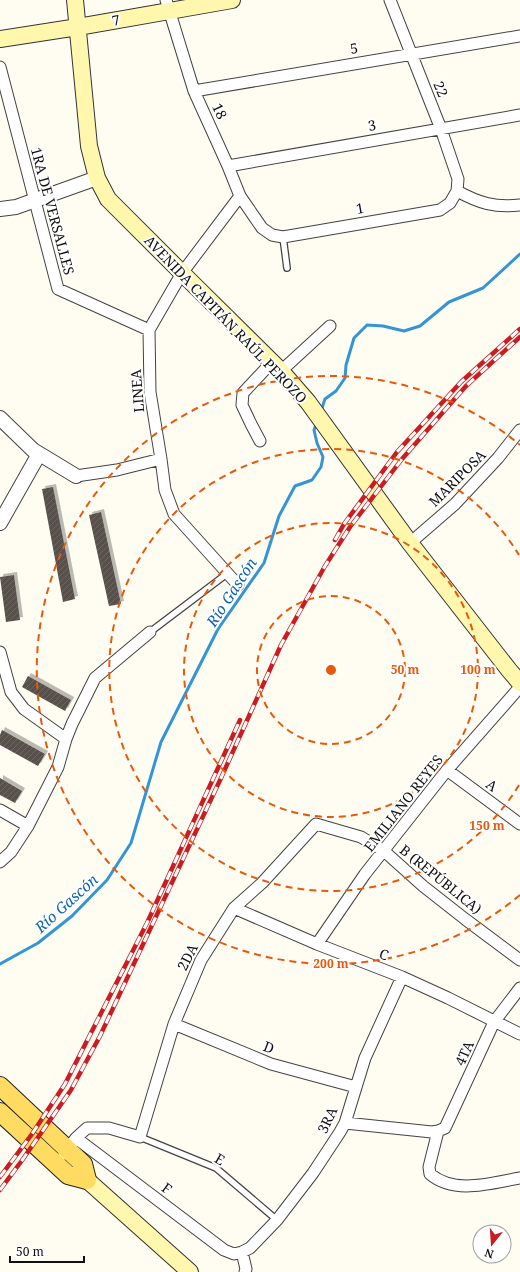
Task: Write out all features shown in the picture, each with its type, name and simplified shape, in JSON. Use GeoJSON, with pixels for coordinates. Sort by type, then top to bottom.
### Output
{"type":"FeatureCollection","features":[{"type":"Feature","properties":{"kind":"main road","name":"AVENIDA CAPITÁN RAÚL PEROZO"},"geometry":{"type":"LineString","coordinates":[[75,0],[89,146],[97,178],[108,199],[276,366],[308,402],[410,542],[520,683]]}},
{"type":"Feature","properties":{"kind":"main road","name":"7"},"geometry":{"type":"LineString","coordinates":[[0,39],[78,27],[167,6],[232,0]]}},
{"type":"Feature","properties":{"kind":"main road"},"geometry":{"type":"LineString","coordinates":[[0,1086],[72,1143],[83,1164],[87,1180]]}},
{"type":"Feature","properties":{"kind":"main road"},"geometry":{"type":"LineString","coordinates":[[0,1112],[68,1175],[87,1180],[190,1272]]}},
{"type":"Feature","properties":{"kind":"street","name":"22"},"geometry":{"type":"LineString","coordinates":[[390,0],[441,129],[458,179],[457,191]]}},
{"type":"Feature","properties":{"kind":"street","name":"18"},"geometry":{"type":"LineString","coordinates":[[167,6],[194,91],[240,196],[262,228],[272,235],[283,237]]}},
{"type":"Feature","properties":{"kind":"street","name":"5"},"geometry":{"type":"LineString","coordinates":[[194,91],[520,36]]}},
{"type":"Feature","properties":{"kind":"street","name":"1RA DE VERSALLES"},"geometry":{"type":"LineString","coordinates":[[0,67],[58,290],[149,330]]}},
{"type":"Feature","properties":{"kind":"street","name":"3"},"geometry":{"type":"LineString","coordinates":[[228,166],[520,115]]}},
{"type":"Feature","properties":{"kind":"street"},"geometry":{"type":"LineString","coordinates":[[0,209],[16,207],[97,178]]}},
{"type":"Feature","properties":{"kind":"street"},"geometry":{"type":"LineString","coordinates":[[457,191],[487,205],[520,205]]}},
{"type":"Feature","properties":{"kind":"street","name":"1"},"geometry":{"type":"LineString","coordinates":[[283,237],[440,210],[450,203],[457,191]]}},
{"type":"Feature","properties":{"kind":"street"},"geometry":{"type":"LineString","coordinates":[[149,330],[182,273],[240,196]]}},
{"type":"Feature","properties":{"kind":"street"},"geometry":{"type":"LineString","coordinates":[[260,442],[242,405],[244,393],[276,366],[330,326]]}},
{"type":"Feature","properties":{"kind":"street","name":"LINEA"},"geometry":{"type":"LineString","coordinates":[[149,330],[150,392],[165,490],[174,514],[238,585]]}},
{"type":"Feature","properties":{"kind":"street"},"geometry":{"type":"LineString","coordinates":[[0,418],[34,450],[76,476],[117,470],[161,459]]}},
{"type":"Feature","properties":{"kind":"street","name":"MARIPOSA"},"geometry":{"type":"LineString","coordinates":[[410,542],[455,504],[498,458],[520,430]]}},
{"type":"Feature","properties":{"kind":"street"},"geometry":{"type":"LineString","coordinates":[[0,523],[40,454]]}},
{"type":"Feature","properties":{"kind":"street"},"geometry":{"type":"LineString","coordinates":[[0,862],[11,852],[28,826],[58,767],[72,724],[95,678],[150,632]]}},
{"type":"Feature","properties":{"kind":"street"},"geometry":{"type":"LineString","coordinates":[[0,652],[11,692],[24,709],[66,739]]}},
{"type":"Feature","properties":{"kind":"street","name":"EMILIANO REYES"},"geometry":{"type":"LineString","coordinates":[[318,944],[365,874],[447,770],[520,687]]}},
{"type":"Feature","properties":{"kind":"street","name":"A"},"geometry":{"type":"LineString","coordinates":[[447,770],[520,824]]}},
{"type":"Feature","properties":{"kind":"street"},"geometry":{"type":"LineString","coordinates":[[0,810],[28,826]]}},
{"type":"Feature","properties":{"kind":"street","name":"B (REPÚBLICA)"},"geometry":{"type":"LineString","coordinates":[[316,824],[361,837],[384,851],[423,886],[520,960]]}},
{"type":"Feature","properties":{"kind":"street","name":"2DA"},"geometry":{"type":"LineString","coordinates":[[140,1137],[174,1024],[201,960],[234,908],[262,883],[316,824]]}},
{"type":"Feature","properties":{"kind":"street","name":"C"},"geometry":{"type":"LineString","coordinates":[[234,908],[318,944],[402,977],[520,1034]]}},
{"type":"Feature","properties":{"kind":"street","name":"3RA"},"geometry":{"type":"LineString","coordinates":[[242,1252],[250,1248],[277,1220],[313,1173],[340,1132],[345,1123],[365,1058],[402,977]]}},
{"type":"Feature","properties":{"kind":"street","name":"4TA"},"geometry":{"type":"LineString","coordinates":[[438,1131],[445,1128],[449,1122],[494,1022],[520,988]]}},
{"type":"Feature","properties":{"kind":"street","name":"D"},"geometry":{"type":"LineString","coordinates":[[174,1024],[270,1064],[356,1087]]}},
{"type":"Feature","properties":{"kind":"street"},"geometry":{"type":"LineString","coordinates":[[345,1123],[432,1132],[438,1131],[429,1167],[430,1174],[435,1178],[450,1184],[484,1186],[520,1178]]}},
{"type":"Feature","properties":{"kind":"street"},"geometry":{"type":"LineString","coordinates":[[56,1164],[86,1128],[109,1128],[140,1137]]}},
{"type":"Feature","properties":{"kind":"street","name":"F"},"geometry":{"type":"LineString","coordinates":[[72,1143],[224,1250],[234,1254],[242,1252]]}},
{"type":"Feature","properties":{"kind":"street"},"geometry":{"type":"LineString","coordinates":[[242,1252],[246,1268],[245,1272]]}},
{"type":"Feature","properties":{"kind":"lane"},"geometry":{"type":"LineString","coordinates":[[283,237],[287,268]]}},
{"type":"Feature","properties":{"kind":"lane"},"geometry":{"type":"LineString","coordinates":[[150,632],[228,573]]}},
{"type":"Feature","properties":{"kind":"lane","name":"E"},"geometry":{"type":"LineString","coordinates":[[140,1137],[216,1168],[277,1220]]}},
{"type":"Feature","properties":{"kind":"building"},"geometry":{"type":"Polygon","coordinates":[[[53,487],[75,599],[63,602],[42,489],[53,487]]]}},
{"type":"Feature","properties":{"kind":"building"},"geometry":{"type":"Polygon","coordinates":[[[101,512],[121,604],[109,606],[89,515],[101,512]]]}},
{"type":"Feature","properties":{"kind":"building"},"geometry":{"type":"Polygon","coordinates":[[[14,575],[20,620],[6,622],[0,577],[14,575]]]}},
{"type":"Feature","properties":{"kind":"building"},"geometry":{"type":"Polygon","coordinates":[[[28,676],[71,700],[65,711],[22,687],[28,676]]]}},
{"type":"Feature","properties":{"kind":"building"},"geometry":{"type":"Polygon","coordinates":[[[2,730],[45,754],[38,766],[0,745],[0,735],[2,730]]]}},
{"type":"Feature","properties":{"kind":"building"},"geometry":{"type":"Polygon","coordinates":[[[0,778],[22,791],[15,803],[0,795],[0,778]]]}},
{"type":"Feature","properties":{"kind":"waterway","name":"Río Gascón"},"geometry":{"type":"LineString","coordinates":[[321,411],[325,399],[336,391],[345,378],[346,365],[354,338],[367,325],[383,326],[404,331],[420,326],[449,302],[483,288],[520,254]]}},
{"type":"Feature","properties":{"kind":"waterway","name":"Río Gascón"},"geometry":{"type":"LineString","coordinates":[[0,964],[38,943],[72,916],[107,880],[131,843],[161,742],[218,629],[264,563],[279,516],[295,486],[312,480],[321,467],[323,457],[317,443],[314,430],[317,422]]}},
{"type":"Feature","properties":{"kind":"railway"},"geometry":{"type":"LineString","coordinates":[[335,540],[344,524],[397,452],[461,382],[520,329]]}},
{"type":"Feature","properties":{"kind":"railway"},"geometry":{"type":"LineString","coordinates":[[0,1190],[71,1090],[100,1036],[221,778],[281,645],[325,566],[350,527],[402,459],[466,386],[520,337]]}},
{"type":"Feature","properties":{"kind":"railway"},"geometry":{"type":"LineString","coordinates":[[0,1177],[32,1134],[65,1084],[147,923],[240,720]]}}]}
